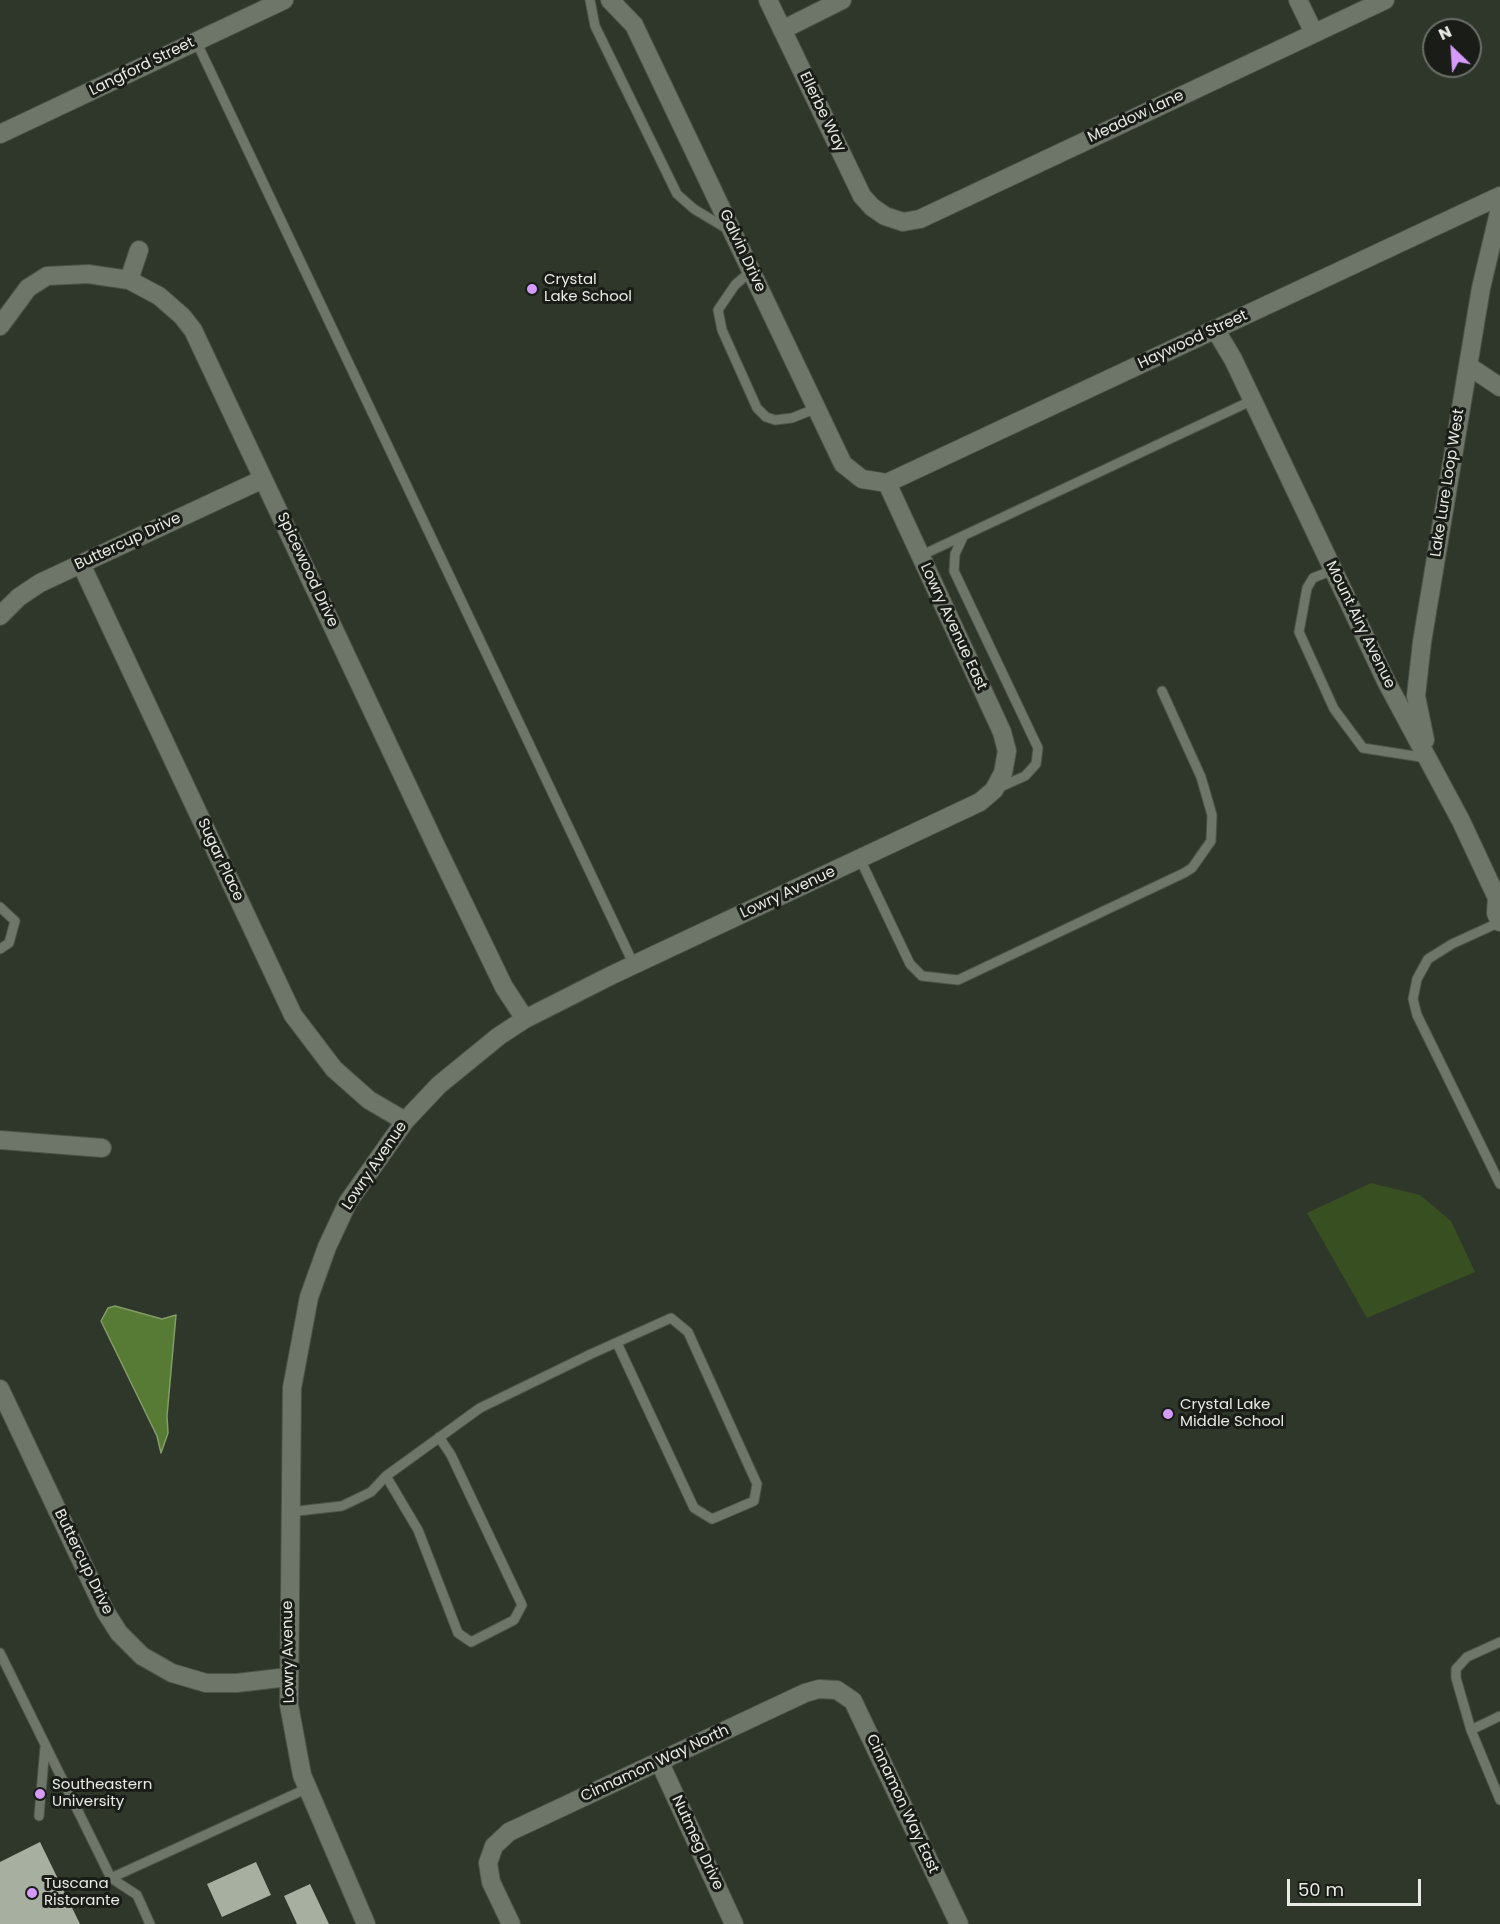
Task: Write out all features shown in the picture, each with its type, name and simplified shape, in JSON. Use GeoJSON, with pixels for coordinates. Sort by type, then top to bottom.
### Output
{"type":"FeatureCollection","features":[{"type":"Feature","properties":{"kind":"street","name":"Langford Street"},"geometry":{"type":"LineString","coordinates":[[0,134],[284,0]]}},
{"type":"Feature","properties":{"kind":"street","name":"Galvin Drive"},"geometry":{"type":"LineString","coordinates":[[610,0],[634,25],[843,464],[862,479],[886,483]]}},
{"type":"Feature","properties":{"kind":"street","name":"Ellerbe Way"},"geometry":{"type":"LineString","coordinates":[[768,0],[862,196],[885,216]]}},
{"type":"Feature","properties":{"kind":"street"},"geometry":{"type":"LineString","coordinates":[[782,30],[842,0]]}},
{"type":"Feature","properties":{"kind":"street"},"geometry":{"type":"LineString","coordinates":[[1298,0],[1314,33]]}},
{"type":"Feature","properties":{"kind":"street","name":"Meadow Lane"},"geometry":{"type":"LineString","coordinates":[[885,216],[903,222],[920,219],[1385,0]]}},
{"type":"Feature","properties":{"kind":"street","name":"Haywood Street"},"geometry":{"type":"LineString","coordinates":[[886,483],[1500,196]]}},
{"type":"Feature","properties":{"kind":"street","name":"Lake Lure Loop West"},"geometry":{"type":"LineString","coordinates":[[1429,759],[1416,696],[1431,585],[1470,367],[1481,288],[1500,208]]}},
{"type":"Feature","properties":{"kind":"street"},"geometry":{"type":"LineString","coordinates":[[129,280],[140,250]]}},
{"type":"Feature","properties":{"kind":"street","name":"Spicewood Drive"},"geometry":{"type":"LineString","coordinates":[[0,326],[28,288],[47,276],[88,274],[129,280],[159,296],[182,316],[193,330],[504,987],[525,1019]]}},
{"type":"Feature","properties":{"kind":"street","name":"Mount Airy Avenue"},"geometry":{"type":"LineString","coordinates":[[1215,329],[1253,400],[1386,681],[1429,759],[1497,898],[1496,913],[1500,922]]}},
{"type":"Feature","properties":{"kind":"street"},"geometry":{"type":"LineString","coordinates":[[1470,367],[1500,387]]}},
{"type":"Feature","properties":{"kind":"street","name":"Buttercup Drive"},"geometry":{"type":"LineString","coordinates":[[0,616],[19,597],[40,583],[263,479]]}},
{"type":"Feature","properties":{"kind":"street","name":"Lowry Avenue East"},"geometry":{"type":"LineString","coordinates":[[886,483],[1002,732],[1006,751],[1003,773]]}},
{"type":"Feature","properties":{"kind":"street","name":"Sugar Place"},"geometry":{"type":"LineString","coordinates":[[81,564],[293,1015],[334,1069],[369,1100],[405,1121]]}},
{"type":"Feature","properties":{"kind":"street","name":"Lowry Avenue"},"geometry":{"type":"LineString","coordinates":[[366,1924],[308,1788],[293,1736],[288,1677],[292,1388],[309,1298],[334,1230],[348,1202],[405,1121],[461,1065],[525,1019],[634,965],[981,802],[994,790],[1003,773]]}},
{"type":"Feature","properties":{"kind":"street"},"geometry":{"type":"LineString","coordinates":[[0,1140],[102,1148]]}},
{"type":"Feature","properties":{"kind":"street","name":"Buttercup Drive"},"geometry":{"type":"LineString","coordinates":[[0,1389],[105,1611],[119,1633],[142,1656],[172,1673],[206,1683],[237,1683],[288,1677]]}},
{"type":"Feature","properties":{"kind":"street","name":"Cinnamon Way North"},"geometry":{"type":"LineString","coordinates":[[511,1924],[491,1882],[488,1863],[494,1846],[508,1832],[805,1693],[819,1689],[837,1690]]}},
{"type":"Feature","properties":{"kind":"street","name":"Cinnamon Way East"},"geometry":{"type":"LineString","coordinates":[[837,1690],[853,1701],[959,1924]]}},
{"type":"Feature","properties":{"kind":"street","name":"Nutmeg Drive"},"geometry":{"type":"LineString","coordinates":[[660,1762],[734,1924]]}},
{"type":"Feature","properties":{"kind":"lane"},"geometry":{"type":"LineString","coordinates":[[590,0],[596,26],[677,194],[694,209],[733,233]]}},
{"type":"Feature","properties":{"kind":"lane"},"geometry":{"type":"LineString","coordinates":[[196,41],[634,965]]}},
{"type":"Feature","properties":{"kind":"lane"},"geometry":{"type":"LineString","coordinates":[[751,271],[735,285],[718,310],[722,330],[757,408],[766,417],[775,420],[792,418],[817,408]]}},
{"type":"Feature","properties":{"kind":"lane"},"geometry":{"type":"LineString","coordinates":[[920,556],[1253,400]]}},
{"type":"Feature","properties":{"kind":"lane"},"geometry":{"type":"LineString","coordinates":[[963,537],[955,555],[954,571],[1038,748],[1036,764],[1025,776],[994,790]]}},
{"type":"Feature","properties":{"kind":"lane"},"geometry":{"type":"LineString","coordinates":[[1333,570],[1313,578],[1307,588],[1299,632],[1334,709],[1363,748],[1429,759]]}},
{"type":"Feature","properties":{"kind":"lane"},"geometry":{"type":"LineString","coordinates":[[860,859],[910,964],[922,976],[958,980],[1184,873],[1192,868],[1211,841],[1212,815],[1202,777],[1162,692]]}},
{"type":"Feature","properties":{"kind":"lane"},"geometry":{"type":"LineString","coordinates":[[0,907],[15,921],[9,943],[0,949]]}},
{"type":"Feature","properties":{"kind":"lane"},"geometry":{"type":"LineString","coordinates":[[1500,922],[1452,944],[1428,959],[1417,979],[1413,999],[1417,1015],[1500,1184]]}},
{"type":"Feature","properties":{"kind":"lane"},"geometry":{"type":"LineString","coordinates":[[289,1512],[342,1506],[371,1492],[386,1476],[480,1408],[617,1342],[671,1318],[688,1332],[757,1484],[754,1501],[712,1519],[694,1508],[617,1342]]}},
{"type":"Feature","properties":{"kind":"lane"},"geometry":{"type":"LineString","coordinates":[[386,1476],[418,1530],[458,1633],[471,1642],[514,1620],[522,1605],[452,1455],[439,1437]]}},
{"type":"Feature","properties":{"kind":"lane"},"geometry":{"type":"LineString","coordinates":[[1500,1642],[1467,1658],[1456,1669],[1457,1691],[1500,1800]]}},
{"type":"Feature","properties":{"kind":"lane"},"geometry":{"type":"LineString","coordinates":[[0,1653],[111,1878],[137,1895],[150,1924]]}},
{"type":"Feature","properties":{"kind":"lane"},"geometry":{"type":"LineString","coordinates":[[1471,1730],[1500,1716]]}},
{"type":"Feature","properties":{"kind":"lane"},"geometry":{"type":"LineString","coordinates":[[39,1816],[45,1745]]}},
{"type":"Feature","properties":{"kind":"lane"},"geometry":{"type":"LineString","coordinates":[[111,1878],[308,1788]]}},
{"type":"Feature","properties":{"kind":"shaded area"},"geometry":{"type":"Polygon","coordinates":[[[1371,1183],[1420,1195],[1451,1221],[1475,1272],[1367,1318],[1307,1213],[1371,1183]]]}},
{"type":"Feature","properties":{"kind":"shaded area"},"geometry":{"type":"Polygon","coordinates":[[[115,1306],[162,1319],[176,1315],[167,1416],[168,1433],[161,1453],[157,1436],[101,1321],[108,1308],[115,1306]]]}},
{"type":"Feature","properties":{"kind":"building","name":"Tuscana Ristorante"},"geometry":{"type":"Polygon","coordinates":[[[40,1842],[80,1924],[0,1924],[0,1862],[40,1842]]]}},
{"type":"Feature","properties":{"kind":"building"},"geometry":{"type":"Polygon","coordinates":[[[256,1862],[271,1895],[222,1917],[207,1884],[256,1862]]]}},
{"type":"Feature","properties":{"kind":"building"},"geometry":{"type":"Polygon","coordinates":[[[310,1884],[329,1924],[297,1924],[284,1896],[310,1884]]]}},
{"type":"Feature","properties":{"kind":"place","name":"Crystal Lake School"},"geometry":{"type":"Point","coordinates":[532,289]}},
{"type":"Feature","properties":{"kind":"place","name":"Crystal Lake Middle School"},"geometry":{"type":"Point","coordinates":[1168,1414]}},
{"type":"Feature","properties":{"kind":"place","name":"Southeastern University"},"geometry":{"type":"Point","coordinates":[40,1794]}},
{"type":"Feature","properties":{"kind":"place","name":"Tuscana Ristorante"},"geometry":{"type":"Point","coordinates":[32,1893]}}]}
